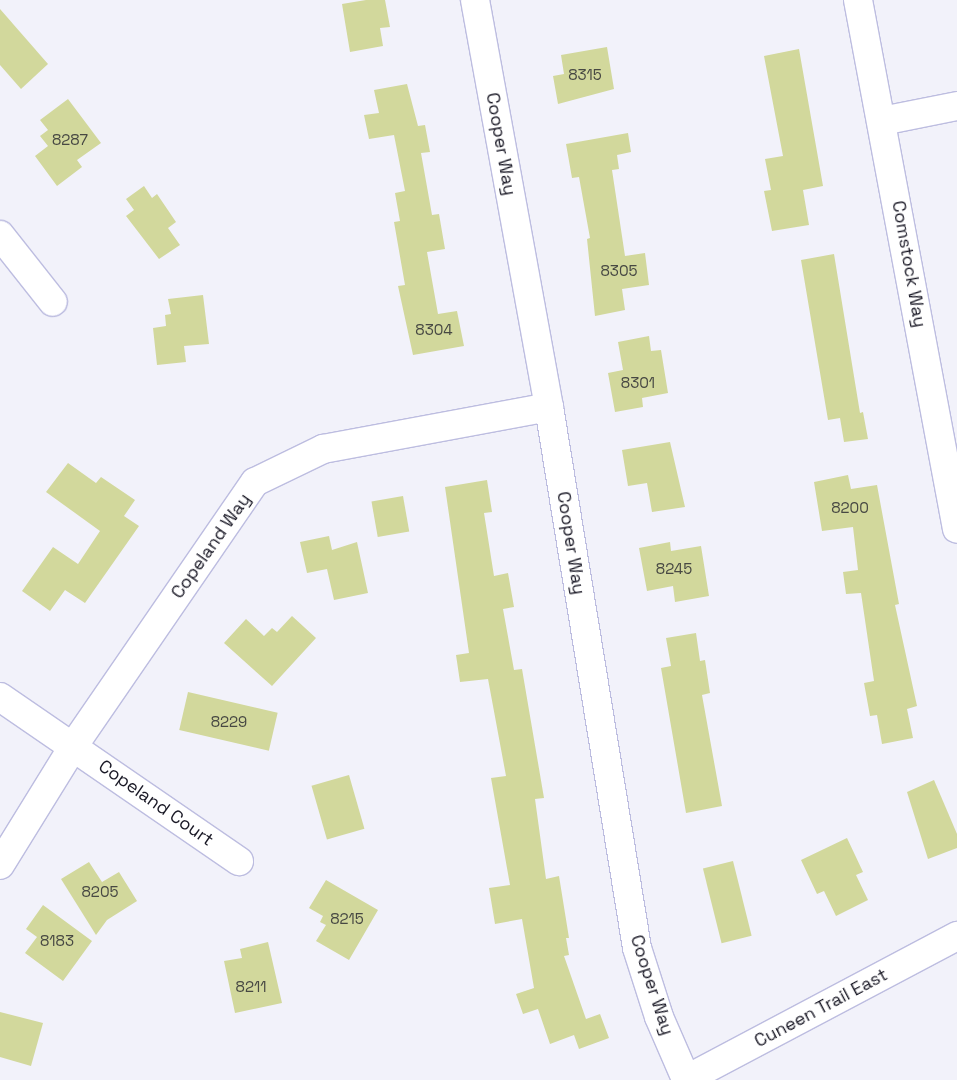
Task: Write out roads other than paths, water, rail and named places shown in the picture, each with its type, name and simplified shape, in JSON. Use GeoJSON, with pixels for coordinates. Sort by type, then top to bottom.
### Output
{"type":"FeatureCollection","features":[{"type":"Feature","properties":{"kind":"street","name":"Cooper Way"},"geometry":{"type":"LineString","coordinates":[[475,0],[549,407],[637,948],[659,1017],[686,1080]]}},
{"type":"Feature","properties":{"kind":"street","name":"Comstock Way"},"geometry":{"type":"LineString","coordinates":[[858,0],[957,529]]}},
{"type":"Feature","properties":{"kind":"street"},"geometry":{"type":"LineString","coordinates":[[882,121],[957,106]]}},
{"type":"Feature","properties":{"kind":"street"},"geometry":{"type":"LineString","coordinates":[[0,235],[53,302]]}},
{"type":"Feature","properties":{"kind":"street","name":"Copeland Way"},"geometry":{"type":"LineString","coordinates":[[0,865],[74,745],[255,482],[323,449],[549,407]]}},
{"type":"Feature","properties":{"kind":"street","name":"Copeland Court"},"geometry":{"type":"LineString","coordinates":[[0,697],[74,745],[239,861]]}},
{"type":"Feature","properties":{"kind":"street","name":"Cuneen Trail East"},"geometry":{"type":"LineString","coordinates":[[686,1080],[957,936]]}}]}
